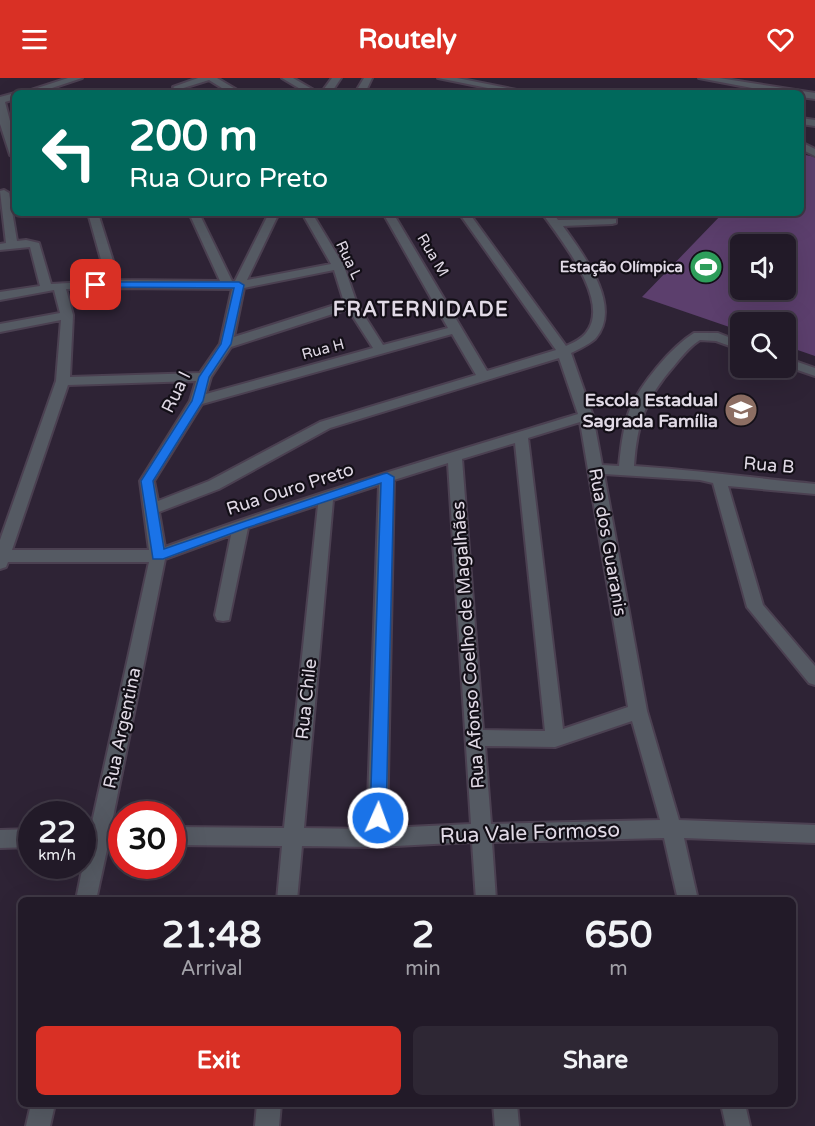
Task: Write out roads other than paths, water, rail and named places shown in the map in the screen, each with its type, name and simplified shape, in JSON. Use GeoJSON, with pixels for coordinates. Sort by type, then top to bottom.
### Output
{"type":"FeatureCollection","features":[{"type":"Feature","properties":{"kind":"street"},"geometry":{"type":"LineString","coordinates":[[177,86],[209,78],[231,90]]}},
{"type":"Feature","properties":{"kind":"street"},"geometry":{"type":"LineString","coordinates":[[286,78],[308,90]]}},
{"type":"Feature","properties":{"kind":"street"},"geometry":{"type":"LineString","coordinates":[[442,78],[510,90]]}},
{"type":"Feature","properties":{"kind":"street"},"geometry":{"type":"LineString","coordinates":[[703,78],[763,90]]}},
{"type":"Feature","properties":{"kind":"street"},"geometry":{"type":"LineString","coordinates":[[39,90],[80,80]]}},
{"type":"Feature","properties":{"kind":"street"},"geometry":{"type":"LineString","coordinates":[[0,101],[3,129],[12,148]]}},
{"type":"Feature","properties":{"kind":"street"},"geometry":{"type":"LineString","coordinates":[[1,558],[63,381],[67,315],[35,245],[32,243],[6,245],[6,192]]}},
{"type":"Feature","properties":{"kind":"street"},"geometry":{"type":"LineString","coordinates":[[94,216],[114,284]]}},
{"type":"Feature","properties":{"kind":"street"},"geometry":{"type":"LineString","coordinates":[[196,216],[233,284]]}},
{"type":"Feature","properties":{"kind":"street","name":"Rua I"},"geometry":{"type":"LineString","coordinates":[[158,556],[153,509],[147,481],[198,401],[204,377],[226,344],[233,284],[272,216]]}},
{"type":"Feature","properties":{"kind":"street","name":"Rua L"},"geometry":{"type":"LineString","coordinates":[[309,216],[338,266],[351,304],[381,350]]}},
{"type":"Feature","properties":{"kind":"street","name":"Rua M"},"geometry":{"type":"LineString","coordinates":[[390,216],[458,329],[483,378]]}},
{"type":"Feature","properties":{"kind":"street","name":"Rua dos Guaranis"},"geometry":{"type":"LineString","coordinates":[[466,216],[564,352],[586,416],[638,711],[672,830],[687,897]]}},
{"type":"Feature","properties":{"kind":"street"},"geometry":{"type":"LineString","coordinates":[[153,509],[214,485],[301,436],[326,425],[564,352],[583,342],[591,335],[597,324],[598,308],[595,290],[552,218]]}},
{"type":"Feature","properties":{"kind":"street"},"geometry":{"type":"LineString","coordinates":[[552,218],[612,221]]}},
{"type":"Feature","properties":{"kind":"street"},"geometry":{"type":"LineString","coordinates":[[0,296],[53,287],[114,284],[233,284],[338,266]]}},
{"type":"Feature","properties":{"kind":"street"},"geometry":{"type":"LineString","coordinates":[[226,344],[351,304]]}},
{"type":"Feature","properties":{"kind":"street"},"geometry":{"type":"LineString","coordinates":[[0,328],[67,315]]}},
{"type":"Feature","properties":{"kind":"street","name":"Rua H"},"geometry":{"type":"LineString","coordinates":[[198,401],[458,329]]}},
{"type":"Feature","properties":{"kind":"street"},"geometry":{"type":"LineString","coordinates":[[626,471],[633,425],[640,402],[684,346],[698,336],[718,337],[730,342]]}},
{"type":"Feature","properties":{"kind":"street"},"geometry":{"type":"LineString","coordinates":[[796,365],[815,372]]}},
{"type":"Feature","properties":{"kind":"street"},"geometry":{"type":"LineString","coordinates":[[63,381],[204,377]]}},
{"type":"Feature","properties":{"kind":"street","name":"Rua Ouro Preto"},"geometry":{"type":"LineString","coordinates":[[1,558],[158,556],[241,525],[387,477],[586,416]]}},
{"type":"Feature","properties":{"kind":"street"},"geometry":{"type":"LineString","coordinates":[[521,436],[555,739]]}},
{"type":"Feature","properties":{"kind":"street","name":"Rua Afonso Coelho de Magalhães"},"geometry":{"type":"LineString","coordinates":[[455,457],[486,897]]}},
{"type":"Feature","properties":{"kind":"street","name":"Rua B"},"geometry":{"type":"LineString","coordinates":[[595,469],[700,475],[719,480],[815,489]]}},
{"type":"Feature","properties":{"kind":"street"},"geometry":{"type":"LineString","coordinates":[[377,838],[387,477]]}},
{"type":"Feature","properties":{"kind":"street"},"geometry":{"type":"LineString","coordinates":[[719,480],[755,608],[815,678]]}},
{"type":"Feature","properties":{"kind":"street","name":"Rua Chile"},"geometry":{"type":"LineString","coordinates":[[287,897],[326,498]]}},
{"type":"Feature","properties":{"kind":"street"},"geometry":{"type":"LineString","coordinates":[[223,615],[241,525]]}},
{"type":"Feature","properties":{"kind":"street","name":"Rua Argentina"},"geometry":{"type":"LineString","coordinates":[[96,815],[158,556]]}},
{"type":"Feature","properties":{"kind":"street"},"geometry":{"type":"LineString","coordinates":[[475,738],[555,739],[638,711]]}},
{"type":"Feature","properties":{"kind":"street","name":"Rua Vale Formoso"},"geometry":{"type":"LineString","coordinates":[[186,836],[377,838],[480,832],[672,830],[815,834]]}},
{"type":"Feature","properties":{"kind":"street"},"geometry":{"type":"LineString","coordinates":[[0,839],[18,838]]}},
{"type":"Feature","properties":{"kind":"street","name":"Rua Argentina"},"geometry":{"type":"LineString","coordinates":[[86,897],[88,879]]}},
{"type":"Feature","properties":{"kind":"street"},"geometry":{"type":"LineString","coordinates":[[38,1126],[42,1107]]}},
{"type":"Feature","properties":{"kind":"street"},"geometry":{"type":"LineString","coordinates":[[267,1126],[269,1107]]}},
{"type":"Feature","properties":{"kind":"street"},"geometry":{"type":"LineString","coordinates":[[505,1107],[507,1126]]}},
{"type":"Feature","properties":{"kind":"street"},"geometry":{"type":"LineString","coordinates":[[734,1107],[738,1126]]}},
{"type":"Feature","properties":{"kind":"place","name":"Estação Olímpica"},"geometry":{"type":"Point","coordinates":[706,267]}},
{"type":"Feature","properties":{"kind":"place","name":"Escola Estadual Sagrada Família"},"geometry":{"type":"Point","coordinates":[741,410]}},
{"type":"Feature","properties":{"kind":"district","name":"FRATERNIDADE"},"geometry":{"type":"Point","coordinates":[421,310]}}]}
